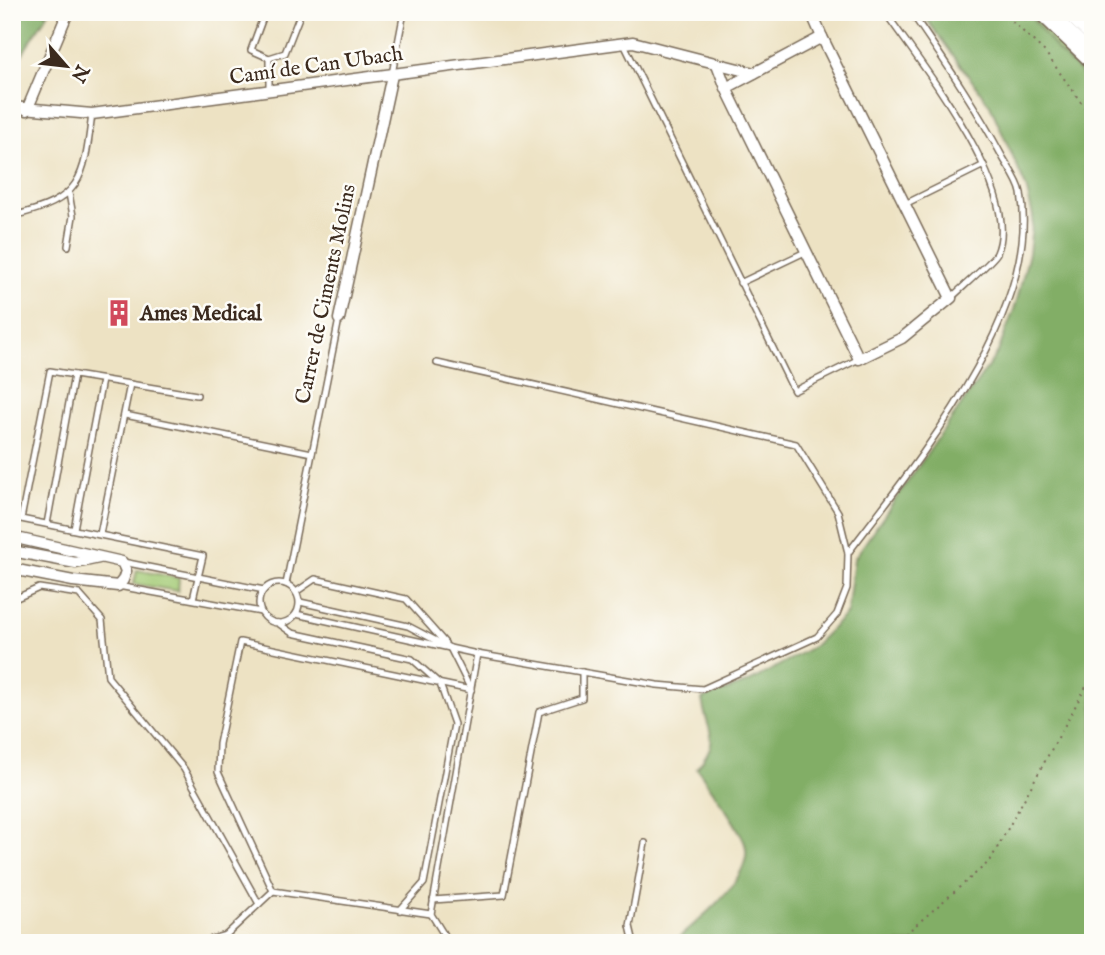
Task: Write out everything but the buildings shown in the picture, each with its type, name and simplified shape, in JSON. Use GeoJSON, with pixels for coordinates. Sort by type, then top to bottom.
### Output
{"type":"FeatureCollection","features":[{"type":"Feature","properties":{"kind":"highway"},"geometry":{"type":"LineString","coordinates":[[1044,12],[1093,59]]}},
{"type":"Feature","properties":{"kind":"highway"},"geometry":{"type":"LineString","coordinates":[[1071,12],[1093,33]]}},
{"type":"Feature","properties":{"kind":"street"},"geometry":{"type":"LineString","coordinates":[[27,110],[68,12]]}},
{"type":"Feature","properties":{"kind":"street"},"geometry":{"type":"LineString","coordinates":[[717,64],[726,88],[859,359],[902,338],[951,298],[811,12]]}},
{"type":"Feature","properties":{"kind":"street"},"geometry":{"type":"LineString","coordinates":[[726,88],[822,37]]}},
{"type":"Feature","properties":{"kind":"street","name":"Camí de Can Ubach"},"geometry":{"type":"LineString","coordinates":[[12,107],[92,114],[633,42],[754,73]]}},
{"type":"Feature","properties":{"kind":"street","name":"Carrer de Ciments Molins"},"geometry":{"type":"LineString","coordinates":[[339,320],[391,75]]}},
{"type":"Feature","properties":{"kind":"street"},"geometry":{"type":"LineString","coordinates":[[12,537],[122,562],[126,575],[117,586],[12,569]]}},
{"type":"Feature","properties":{"kind":"street"},"geometry":{"type":"LineString","coordinates":[[12,551],[76,563],[102,558]]}},
{"type":"Feature","properties":{"kind":"street"},"geometry":{"type":"LineString","coordinates":[[12,557],[75,570],[97,582]]}},
{"type":"Feature","properties":{"kind":"lane"},"geometry":{"type":"LineString","coordinates":[[265,12],[251,50],[269,58],[285,54],[300,12]]}},
{"type":"Feature","properties":{"kind":"lane","name":"Carrer de Ciments Molins"},"geometry":{"type":"LineString","coordinates":[[391,75],[404,12]]}},
{"type":"Feature","properties":{"kind":"lane"},"geometry":{"type":"LineString","coordinates":[[885,12],[965,130],[993,184],[1001,222],[997,254],[951,298]]}},
{"type":"Feature","properties":{"kind":"lane"},"geometry":{"type":"LineString","coordinates":[[848,553],[917,462],[997,334],[1023,249],[1021,192],[977,108],[911,12]]}},
{"type":"Feature","properties":{"kind":"lane"},"geometry":{"type":"LineString","coordinates":[[624,43],[794,391],[859,359]]}},
{"type":"Feature","properties":{"kind":"lane"},"geometry":{"type":"LineString","coordinates":[[269,58],[269,91]]}},
{"type":"Feature","properties":{"kind":"lane"},"geometry":{"type":"LineString","coordinates":[[12,228],[14,216],[52,205],[69,193],[82,176],[92,114]]}},
{"type":"Feature","properties":{"kind":"lane"},"geometry":{"type":"LineString","coordinates":[[904,204],[984,165]]}},
{"type":"Feature","properties":{"kind":"lane"},"geometry":{"type":"LineString","coordinates":[[68,246],[73,216],[69,193]]}},
{"type":"Feature","properties":{"kind":"lane"},"geometry":{"type":"LineString","coordinates":[[740,283],[805,252]]}},
{"type":"Feature","properties":{"kind":"lane","name":"Carrer de Ciments Molins"},"geometry":{"type":"LineString","coordinates":[[286,584],[339,320]]}},
{"type":"Feature","properties":{"kind":"lane"},"geometry":{"type":"LineString","coordinates":[[296,614],[477,654],[657,685],[703,688],[817,637],[837,614],[847,588],[848,553],[838,512],[796,444],[438,363]]}},
{"type":"Feature","properties":{"kind":"lane"},"geometry":{"type":"LineString","coordinates":[[193,599],[203,556],[21,519],[50,371],[197,395]]}},
{"type":"Feature","properties":{"kind":"lane"},"geometry":{"type":"LineString","coordinates":[[47,524],[74,375]]}},
{"type":"Feature","properties":{"kind":"lane"},"geometry":{"type":"LineString","coordinates":[[74,529],[102,380]]}},
{"type":"Feature","properties":{"kind":"lane"},"geometry":{"type":"LineString","coordinates":[[100,534],[130,384]]}},
{"type":"Feature","properties":{"kind":"lane"},"geometry":{"type":"LineString","coordinates":[[125,415],[312,453]]}},
{"type":"Feature","properties":{"kind":"lane"},"geometry":{"type":"LineString","coordinates":[[122,562],[264,590]]}},
{"type":"Feature","properties":{"kind":"lane"},"geometry":{"type":"LineString","coordinates":[[296,592],[315,579],[406,599],[450,648],[471,690]]}},
{"type":"Feature","properties":{"kind":"lane"},"geometry":{"type":"LineString","coordinates":[[117,586],[261,612],[272,622],[278,623],[286,622],[296,614],[300,602],[296,592],[286,584],[272,584],[264,590],[260,599],[261,612]]}},
{"type":"Feature","properties":{"kind":"lane"},"geometry":{"type":"LineString","coordinates":[[12,600],[39,588],[79,594],[102,620],[108,677],[184,769],[259,904]]}},
{"type":"Feature","properties":{"kind":"lane"},"geometry":{"type":"LineString","coordinates":[[300,602],[408,626],[450,648]]}},
{"type":"Feature","properties":{"kind":"lane"},"geometry":{"type":"LineString","coordinates":[[278,623],[292,633],[412,659],[440,684],[454,724],[424,883],[400,910]]}},
{"type":"Feature","properties":{"kind":"lane"},"geometry":{"type":"LineString","coordinates":[[274,891],[218,772],[219,744],[240,642],[471,690]]}},
{"type":"Feature","properties":{"kind":"lane"},"geometry":{"type":"LineString","coordinates":[[449,943],[431,914],[477,654]]}},
{"type":"Feature","properties":{"kind":"lane"},"geometry":{"type":"LineString","coordinates":[[433,900],[504,895],[539,712],[582,698],[582,672]]}},
{"type":"Feature","properties":{"kind":"lane"},"geometry":{"type":"LineString","coordinates":[[634,943],[629,926],[646,844]]}},
{"type":"Feature","properties":{"kind":"lane"},"geometry":{"type":"LineString","coordinates":[[198,943],[226,935],[274,891],[431,914]]}},
{"type":"Feature","properties":{"kind":"path"},"geometry":{"type":"LineString","coordinates":[[1002,12],[1045,52],[1093,119]]}},
{"type":"Feature","properties":{"kind":"path"},"geometry":{"type":"LineString","coordinates":[[895,943],[990,861],[1093,674]]}},
{"type":"Feature","properties":{"kind":"green space"},"geometry":{"type":"Polygon","coordinates":[[[12,12],[49,12],[12,70],[12,12]]]}},
{"type":"Feature","properties":{"kind":"green space"},"geometry":{"type":"Polygon","coordinates":[[[921,12],[1027,12],[1057,50],[1093,85],[1093,943],[673,943],[709,911],[734,883],[746,855],[744,841],[739,832],[697,768],[711,742],[702,699],[749,682],[814,646],[847,613],[854,559],[998,352],[1016,304],[1029,253],[1033,216],[1026,187],[990,105],[921,12]]]}},
{"type":"Feature","properties":{"kind":"green space"},"geometry":{"type":"Polygon","coordinates":[[[1027,12],[1093,12],[1093,85],[1057,50],[1027,12]]]}},
{"type":"Feature","properties":{"kind":"green space"},"geometry":{"type":"Polygon","coordinates":[[[137,570],[179,578],[178,591],[134,584],[137,570]]]}},
{"type":"Feature","properties":{"kind":"waterway"},"geometry":{"type":"LineString","coordinates":[[12,22],[21,12]]}},
{"type":"Feature","properties":{"kind":"place","name":"Ames Medical"},"geometry":{"type":"Point","coordinates":[119,313]}}]}
